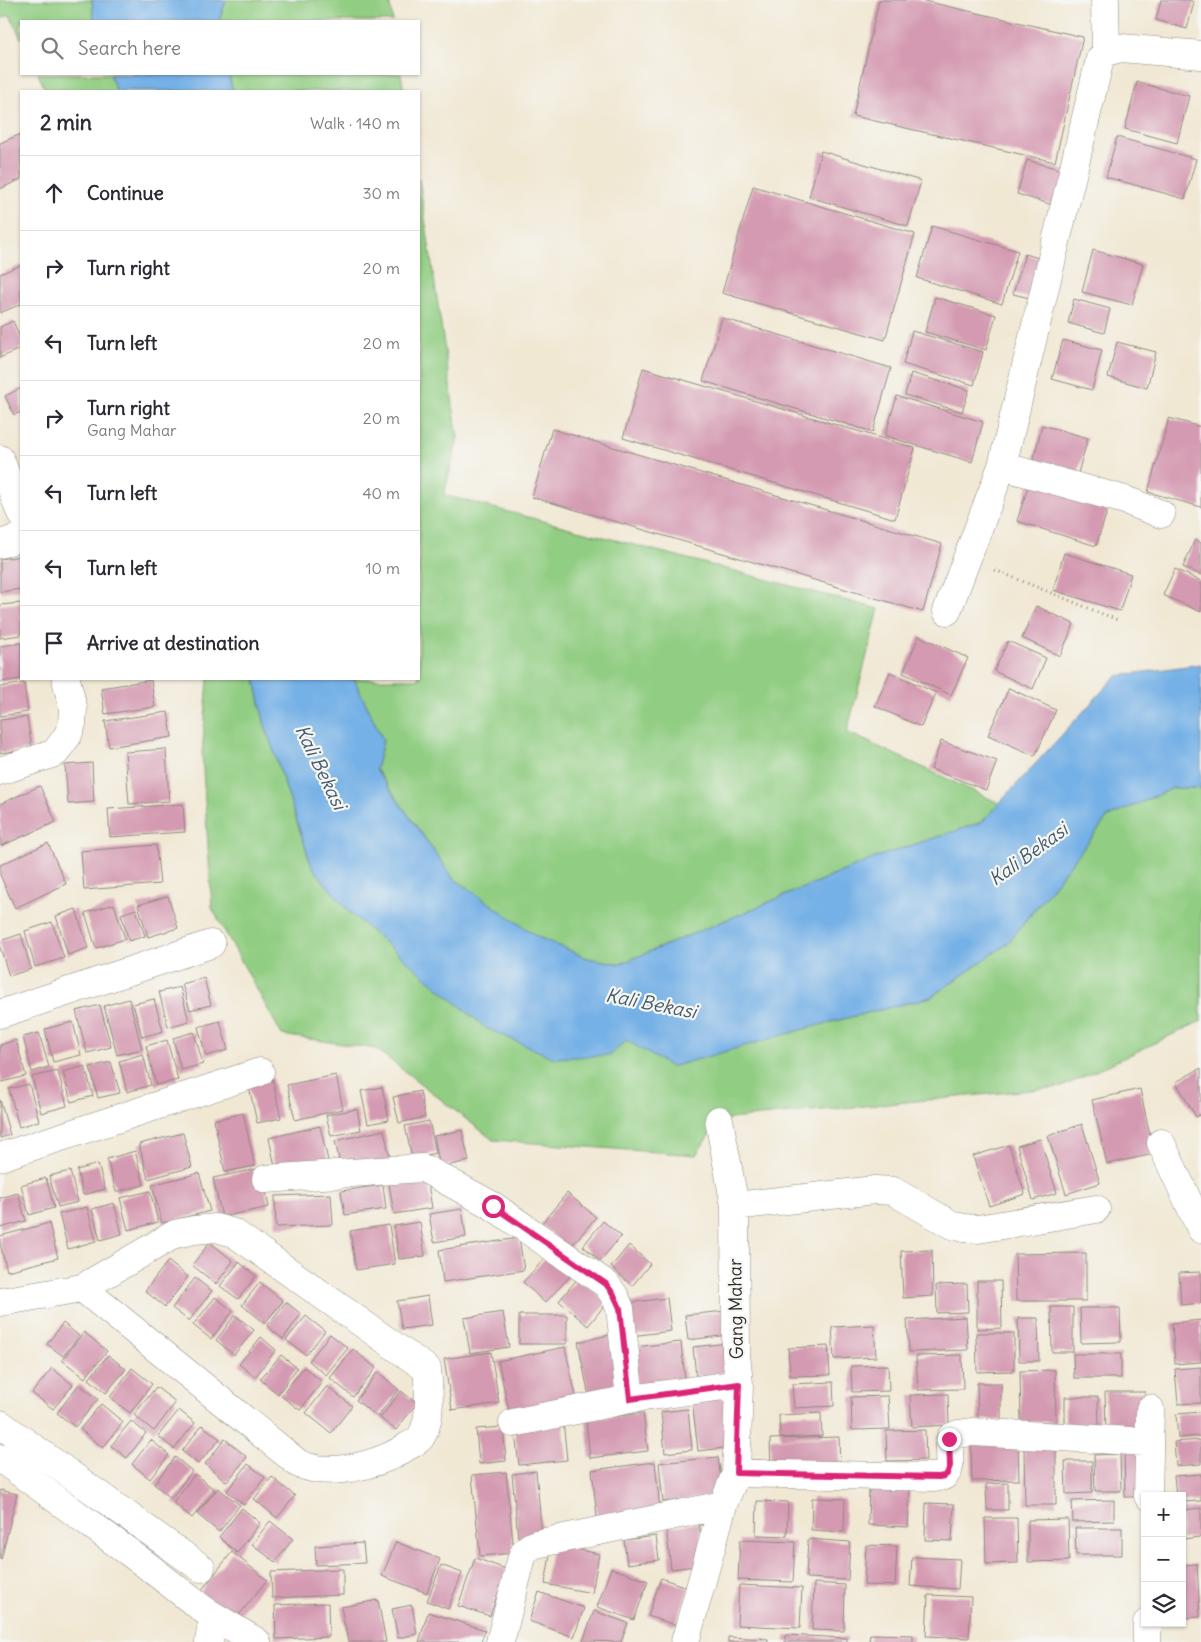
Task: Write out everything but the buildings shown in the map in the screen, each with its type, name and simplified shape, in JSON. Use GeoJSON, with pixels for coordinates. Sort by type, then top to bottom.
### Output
{"type":"FeatureCollection","features":[{"type":"Feature","properties":{"kind":"street"},"geometry":{"type":"LineString","coordinates":[[1105,0],[1106,52]]}},
{"type":"Feature","properties":{"kind":"street"},"geometry":{"type":"LineString","coordinates":[[947,611],[1002,466],[1100,58],[1106,52],[1121,48],[1201,55]]}},
{"type":"Feature","properties":{"kind":"street"},"geometry":{"type":"LineString","coordinates":[[0,459],[20,510]]}},
{"type":"Feature","properties":{"kind":"street"},"geometry":{"type":"LineString","coordinates":[[1002,466],[1125,500],[1161,514]]}},
{"type":"Feature","properties":{"kind":"street"},"geometry":{"type":"LineString","coordinates":[[0,544],[20,537]]}},
{"type":"Feature","properties":{"kind":"street"},"geometry":{"type":"LineString","coordinates":[[0,771],[55,753],[68,735],[72,724],[73,708],[66,680]]}},
{"type":"Feature","properties":{"kind":"street"},"geometry":{"type":"LineString","coordinates":[[0,1014],[210,944]]}},
{"type":"Feature","properties":{"kind":"street"},"geometry":{"type":"LineString","coordinates":[[0,1157],[260,1072]]}},
{"type":"Feature","properties":{"kind":"street","name":"Gang Mahar"},"geometry":{"type":"LineString","coordinates":[[685,1642],[723,1505],[736,1473],[739,1384],[736,1354],[735,1206],[719,1120]]}},
{"type":"Feature","properties":{"kind":"street"},"geometry":{"type":"LineString","coordinates":[[1161,1144],[1195,1202],[1201,1229]]}},
{"type":"Feature","properties":{"kind":"street"},"geometry":{"type":"LineString","coordinates":[[266,1179],[422,1168],[493,1206],[606,1284],[614,1295],[620,1308],[630,1399]]}},
{"type":"Feature","properties":{"kind":"street"},"geometry":{"type":"LineString","coordinates":[[735,1206],[875,1190],[893,1191],[952,1225],[978,1229],[1096,1209]]}},
{"type":"Feature","properties":{"kind":"street"},"geometry":{"type":"LineString","coordinates":[[0,1302],[82,1288],[176,1234],[216,1228],[234,1233],[427,1369],[429,1391],[428,1414],[420,1438],[399,1453],[373,1464],[318,1469],[298,1464],[82,1288]]}},
{"type":"Feature","properties":{"kind":"street"},"geometry":{"type":"LineString","coordinates":[[513,1424],[630,1399],[739,1384]]}},
{"type":"Feature","properties":{"kind":"street"},"geometry":{"type":"LineString","coordinates":[[1148,1492],[1150,1409]]}},
{"type":"Feature","properties":{"kind":"street"},"geometry":{"type":"LineString","coordinates":[[0,1424],[200,1568]]}},
{"type":"Feature","properties":{"kind":"street"},"geometry":{"type":"LineString","coordinates":[[736,1473],[939,1477],[944,1476],[949,1470],[949,1443],[951,1437],[972,1432],[1149,1442]]}},
{"type":"Feature","properties":{"kind":"street"},"geometry":{"type":"LineString","coordinates":[[0,1458],[213,1616],[257,1642]]}},
{"type":"Feature","properties":{"kind":"street"},"geometry":{"type":"LineString","coordinates":[[500,1642],[522,1557],[528,1547],[626,1524],[723,1505]]}},
{"type":"Feature","properties":{"kind":"street"},"geometry":{"type":"LineString","coordinates":[[208,1642],[213,1616]]}},
{"type":"Feature","properties":{"kind":"street"},"geometry":{"type":"LineString","coordinates":[[1147,1627],[1147,1642]]}},
{"type":"Feature","properties":{"kind":"path"},"geometry":{"type":"LineString","coordinates":[[966,559],[1120,622]]}},
{"type":"Feature","properties":{"kind":"green space"},"geometry":{"type":"Polygon","coordinates":[[[0,0],[92,0],[94,20],[20,20],[20,37],[10,15],[0,19],[0,0]]]}},
{"type":"Feature","properties":{"kind":"green space"},"geometry":{"type":"Polygon","coordinates":[[[226,0],[389,0],[393,20],[219,20],[226,0]]]}},
{"type":"Feature","properties":{"kind":"green space"},"geometry":{"type":"Polygon","coordinates":[[[38,75],[110,75],[116,90],[46,90],[38,75]]]}},
{"type":"Feature","properties":{"kind":"green space"},"geometry":{"type":"Polygon","coordinates":[[[229,75],[401,75],[404,90],[233,90],[229,75]]]}},
{"type":"Feature","properties":{"kind":"green space"},"geometry":{"type":"Polygon","coordinates":[[[420,185],[458,438],[444,495],[879,609],[847,732],[999,803],[982,822],[880,856],[620,964],[587,958],[538,937],[453,878],[376,769],[383,740],[354,680],[420,680],[420,185]]]}},
{"type":"Feature","properties":{"kind":"green space"},"geometry":{"type":"Polygon","coordinates":[[[208,680],[255,680],[264,722],[312,867],[626,1040],[811,1027],[931,997],[1008,943],[1108,817],[1173,788],[1201,788],[1201,1021],[1062,1087],[719,1120],[696,1155],[493,1140],[376,1049],[282,1035],[212,908],[202,754],[208,680]]]}},
{"type":"Feature","properties":{"kind":"water"},"geometry":{"type":"Polygon","coordinates":[[[92,0],[226,0],[219,20],[94,20],[92,0]]]}},
{"type":"Feature","properties":{"kind":"water"},"geometry":{"type":"Polygon","coordinates":[[[110,75],[228,75],[233,90],[116,90],[110,75]]]}},
{"type":"Feature","properties":{"kind":"water","name":"Kali Bekasi"},"geometry":{"type":"Polygon","coordinates":[[[1201,664],[1201,788],[1173,788],[1108,817],[1008,943],[931,997],[811,1027],[671,1067],[626,1040],[611,1055],[554,1058],[486,1028],[350,913],[312,867],[264,722],[255,680],[354,680],[383,740],[376,770],[453,878],[538,937],[587,958],[620,964],[880,856],[982,822],[1116,676],[1201,664]]]}},
{"type":"Feature","properties":{"kind":"route"},"geometry":{"type":"LineString","coordinates":[[493,1206],[606,1284],[614,1295],[620,1308],[630,1399],[739,1384],[736,1473],[939,1477],[947,1474],[949,1470],[949,1439]]}}]}
